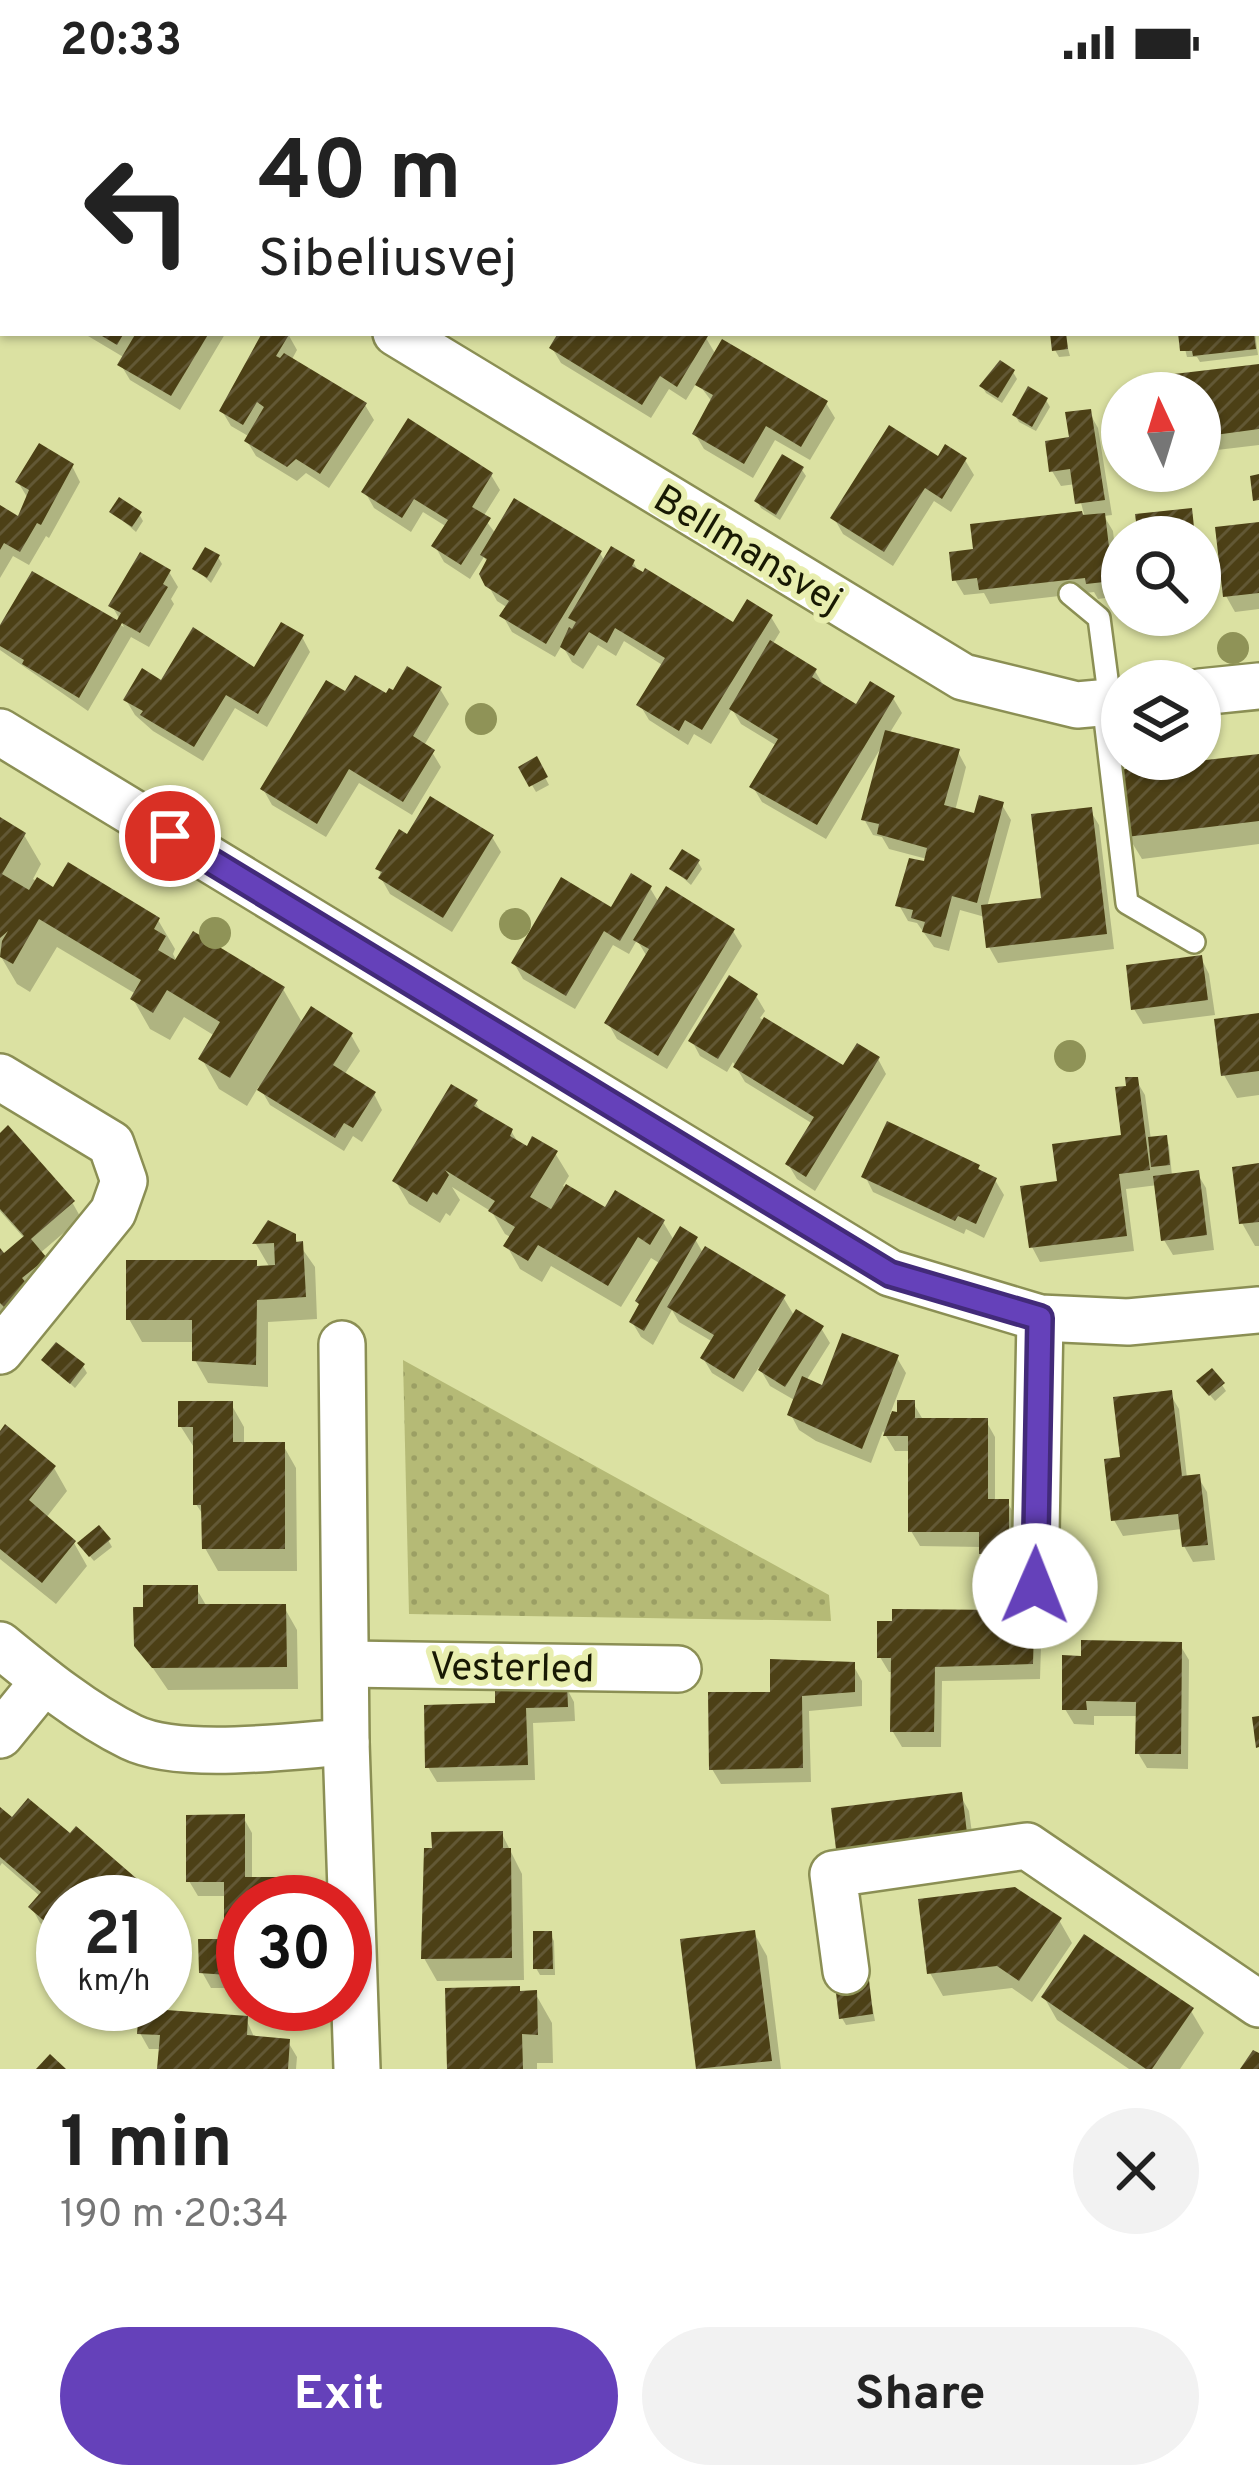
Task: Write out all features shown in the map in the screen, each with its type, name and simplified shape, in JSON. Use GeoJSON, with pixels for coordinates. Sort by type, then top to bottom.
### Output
{"type":"FeatureCollection","features":[{"type":"Feature","properties":{"kind":"street","name":"Bellmansvej"},"geometry":{"type":"LineString","coordinates":[[401,336],[963,677],[1077,705],[1101,703]]}},
{"type":"Feature","properties":{"kind":"street"},"geometry":{"type":"LineString","coordinates":[[1221,690],[1259,686]]}},
{"type":"Feature","properties":{"kind":"street"},"geometry":{"type":"LineString","coordinates":[[0,732],[890,1274],[1040,1318],[1128,1322],[1259,1310]]}},
{"type":"Feature","properties":{"kind":"street"},"geometry":{"type":"LineString","coordinates":[[0,1077],[111,1144],[124,1181],[113,1212],[0,1352]]}},
{"type":"Feature","properties":{"kind":"street"},"geometry":{"type":"LineString","coordinates":[[1035,1586],[1040,1318]]}},
{"type":"Feature","properties":{"kind":"street"},"geometry":{"type":"LineString","coordinates":[[342,1344],[346,1742],[357,2069]]}},
{"type":"Feature","properties":{"kind":"street"},"geometry":{"type":"LineString","coordinates":[[0,1645],[44,1681],[135,1739],[209,1751],[346,1742]]}},
{"type":"Feature","properties":{"kind":"street","name":"Vesterled"},"geometry":{"type":"LineString","coordinates":[[347,1664],[678,1669]]}},
{"type":"Feature","properties":{"kind":"street"},"geometry":{"type":"LineString","coordinates":[[0,1735],[44,1681]]}},
{"type":"Feature","properties":{"kind":"street"},"geometry":{"type":"LineString","coordinates":[[845,1971],[833,1874],[1027,1846],[1259,2004]]}},
{"type":"Feature","properties":{"kind":"lane"},"geometry":{"type":"LineString","coordinates":[[1070,594],[1099,618],[1106,660]]}},
{"type":"Feature","properties":{"kind":"lane"},"geometry":{"type":"LineString","coordinates":[[1118,780],[1127,903],[1195,942]]}},
{"type":"Feature","properties":{"kind":"green space"},"geometry":{"type":"Polygon","coordinates":[[[403,1360],[829,1595],[831,1621],[409,1614],[403,1360]]]}},
{"type":"Feature","properties":{"kind":"building"},"geometry":{"type":"Polygon","coordinates":[[[102,336],[122,336],[117,345],[102,336]]]}},
{"type":"Feature","properties":{"kind":"building"},"geometry":{"type":"Polygon","coordinates":[[[134,336],[207,336],[171,396],[117,365],[134,336]]]}},
{"type":"Feature","properties":{"kind":"building"},"geometry":{"type":"Polygon","coordinates":[[[260,336],[288,336],[276,356],[284,353],[367,403],[320,474],[296,459],[287,467],[244,441],[264,407],[257,402],[243,425],[219,411],[260,336]]]}},
{"type":"Feature","properties":{"kind":"building"},"geometry":{"type":"Polygon","coordinates":[[[556,336],[708,336],[677,387],[660,376],[642,405],[549,348],[556,336]]]}},
{"type":"Feature","properties":{"kind":"building"},"geometry":{"type":"Polygon","coordinates":[[[1050,336],[1066,336],[1068,349],[1052,351],[1050,336]]]}},
{"type":"Feature","properties":{"kind":"building"},"geometry":{"type":"Polygon","coordinates":[[[1178,336],[1254,336],[1256,349],[1193,356],[1192,351],[1180,351],[1178,336]]]}},
{"type":"Feature","properties":{"kind":"building"},"geometry":{"type":"Polygon","coordinates":[[[722,339],[828,401],[801,447],[766,426],[744,464],[692,434],[713,395],[695,385],[722,339]]]}},
{"type":"Feature","properties":{"kind":"building"},"geometry":{"type":"Polygon","coordinates":[[[1000,360],[1015,370],[998,398],[979,386],[1000,360]]]}},
{"type":"Feature","properties":{"kind":"building"},"geometry":{"type":"Polygon","coordinates":[[[1259,364],[1259,429],[1221,434],[1221,372],[1191,372],[1259,364]]]}},
{"type":"Feature","properties":{"kind":"building"},"geometry":{"type":"Polygon","coordinates":[[[1028,386],[1048,398],[1032,427],[1012,415],[1028,386]]]}},
{"type":"Feature","properties":{"kind":"building"},"geometry":{"type":"Polygon","coordinates":[[[1091,409],[1105,500],[1075,504],[1070,469],[1049,472],[1045,441],[1069,437],[1065,412],[1091,409]]]}},
{"type":"Feature","properties":{"kind":"building"},"geometry":{"type":"Polygon","coordinates":[[[408,418],[493,473],[472,507],[491,518],[461,565],[431,546],[448,520],[414,499],[402,518],[361,492],[408,418]]]}},
{"type":"Feature","properties":{"kind":"building"},"geometry":{"type":"Polygon","coordinates":[[[889,425],[938,456],[945,444],[967,458],[942,499],[925,488],[884,552],[830,518],[889,425]]]}},
{"type":"Feature","properties":{"kind":"building"},"geometry":{"type":"Polygon","coordinates":[[[39,443],[74,464],[41,525],[37,523],[20,552],[4,543],[0,550],[0,505],[18,516],[29,490],[15,482],[39,443]]]}},
{"type":"Feature","properties":{"kind":"building"},"geometry":{"type":"Polygon","coordinates":[[[782,454],[804,467],[776,515],[754,501],[782,454]]]}},
{"type":"Feature","properties":{"kind":"building"},"geometry":{"type":"Polygon","coordinates":[[[1259,474],[1259,500],[1253,501],[1250,476],[1259,474]]]}},
{"type":"Feature","properties":{"kind":"building"},"geometry":{"type":"Polygon","coordinates":[[[119,497],[142,512],[132,527],[109,512],[119,497]]]}},
{"type":"Feature","properties":{"kind":"building"},"geometry":{"type":"Polygon","coordinates":[[[514,498],[602,551],[546,644],[499,616],[509,601],[485,586],[479,574],[487,559],[480,555],[514,498]]]}},
{"type":"Feature","properties":{"kind":"building"},"geometry":{"type":"Polygon","coordinates":[[[1192,508],[1193,516],[1135,516],[1192,508]]]}},
{"type":"Feature","properties":{"kind":"building"},"geometry":{"type":"Polygon","coordinates":[[[1082,511],[1083,515],[1105,513],[1101,516],[1101,582],[1086,584],[1085,578],[979,590],[977,578],[952,581],[949,552],[973,549],[970,524],[1082,511]]]}},
{"type":"Feature","properties":{"kind":"building"},"geometry":{"type":"Polygon","coordinates":[[[1259,522],[1259,593],[1223,597],[1221,526],[1259,522]]]}},
{"type":"Feature","properties":{"kind":"building"},"geometry":{"type":"Polygon","coordinates":[[[611,546],[635,560],[632,566],[643,572],[645,568],[733,622],[747,599],[773,615],[702,730],[685,720],[679,731],[636,705],[665,658],[615,628],[607,643],[589,632],[574,656],[560,647],[576,622],[568,618],[611,546]]]}},
{"type":"Feature","properties":{"kind":"building"},"geometry":{"type":"Polygon","coordinates":[[[205,547],[220,555],[207,578],[192,569],[205,547]]]}},
{"type":"Feature","properties":{"kind":"building"},"geometry":{"type":"Polygon","coordinates":[[[140,552],[171,570],[163,584],[168,587],[140,633],[122,623],[79,698],[0,646],[0,625],[32,571],[117,620],[121,613],[108,606],[140,552]]]}},
{"type":"Feature","properties":{"kind":"building"},"geometry":{"type":"Polygon","coordinates":[[[281,622],[304,635],[258,714],[226,695],[194,747],[123,700],[142,668],[161,680],[193,627],[254,667],[281,622]]]}},
{"type":"Feature","properties":{"kind":"building"},"geometry":{"type":"Polygon","coordinates":[[[770,640],[817,669],[812,677],[856,704],[870,681],[895,696],[817,825],[749,787],[778,739],[729,709],[770,640]]]}},
{"type":"Feature","properties":{"kind":"building"},"geometry":{"type":"Polygon","coordinates":[[[407,666],[442,687],[413,736],[435,750],[403,802],[349,769],[317,824],[260,789],[326,680],[345,691],[355,675],[386,693],[393,690],[407,666]]]}},
{"type":"Feature","properties":{"kind":"building"},"geometry":{"type":"Polygon","coordinates":[[[885,730],[960,749],[944,805],[974,813],[979,795],[1004,802],[977,903],[952,896],[941,937],[922,932],[925,922],[911,918],[913,910],[895,906],[909,858],[924,861],[927,848],[877,834],[879,824],[861,820],[885,730]]]}},
{"type":"Feature","properties":{"kind":"building"},"geometry":{"type":"Polygon","coordinates":[[[1259,754],[1259,821],[1126,837],[1118,780],[1221,780],[1221,758],[1259,754]]]}},
{"type":"Feature","properties":{"kind":"building"},"geometry":{"type":"Polygon","coordinates":[[[537,756],[548,777],[529,787],[518,767],[537,756]]]}},
{"type":"Feature","properties":{"kind":"building"},"geometry":{"type":"Polygon","coordinates":[[[430,796],[494,835],[443,918],[378,878],[382,872],[375,869],[399,829],[407,834],[430,796]]]}},
{"type":"Feature","properties":{"kind":"building"},"geometry":{"type":"Polygon","coordinates":[[[1092,807],[1107,934],[986,948],[981,905],[1041,898],[1031,814],[1092,807]]]}},
{"type":"Feature","properties":{"kind":"building"},"geometry":{"type":"Polygon","coordinates":[[[0,817],[26,833],[2,874],[29,890],[37,877],[53,887],[68,862],[160,918],[154,929],[166,936],[158,950],[175,960],[193,931],[285,987],[230,1078],[198,1059],[220,1022],[167,990],[153,1013],[130,999],[141,980],[39,919],[13,964],[0,957],[8,931],[0,938],[0,817]]]}},
{"type":"Feature","properties":{"kind":"building"},"geometry":{"type":"Polygon","coordinates":[[[682,849],[700,860],[687,880],[669,869],[682,849]]]}},
{"type":"Feature","properties":{"kind":"building"},"geometry":{"type":"Polygon","coordinates":[[[631,873],[652,886],[620,941],[604,931],[566,996],[511,963],[561,877],[611,907],[631,873]]]}},
{"type":"Feature","properties":{"kind":"building"},"geometry":{"type":"Polygon","coordinates":[[[666,886],[735,929],[658,1056],[604,1023],[649,949],[633,940],[666,886]]]}},
{"type":"Feature","properties":{"kind":"building"},"geometry":{"type":"Polygon","coordinates":[[[1202,955],[1208,1000],[1131,1010],[1126,965],[1202,955]]]}},
{"type":"Feature","properties":{"kind":"building"},"geometry":{"type":"Polygon","coordinates":[[[729,975],[758,994],[718,1059],[688,1041],[729,975]]]}},
{"type":"Feature","properties":{"kind":"building"},"geometry":{"type":"Polygon","coordinates":[[[311,1006],[353,1033],[333,1065],[376,1092],[353,1128],[344,1123],[335,1138],[257,1090],[311,1006]]]}},
{"type":"Feature","properties":{"kind":"building"},"geometry":{"type":"Polygon","coordinates":[[[1259,1013],[1259,1071],[1221,1076],[1214,1019],[1259,1013]]]}},
{"type":"Feature","properties":{"kind":"building"},"geometry":{"type":"Polygon","coordinates":[[[764,1017],[843,1065],[857,1043],[880,1057],[806,1177],[785,1164],[814,1117],[733,1067],[764,1017]]]}},
{"type":"Feature","properties":{"kind":"building"},"geometry":{"type":"Polygon","coordinates":[[[1125,1077],[1138,1077],[1150,1170],[1119,1174],[1127,1236],[1029,1248],[1020,1186],[1057,1181],[1052,1144],[1121,1135],[1115,1087],[1126,1086],[1125,1077]]]}},
{"type":"Feature","properties":{"kind":"building"},"geometry":{"type":"Polygon","coordinates":[[[451,1084],[478,1100],[474,1106],[513,1129],[510,1136],[527,1146],[532,1136],[558,1151],[530,1197],[551,1209],[566,1184],[605,1207],[615,1190],[665,1220],[650,1245],[638,1237],[608,1286],[538,1245],[528,1261],[503,1246],[515,1227],[488,1211],[495,1201],[445,1170],[449,1175],[427,1202],[392,1181],[451,1084]]]}},
{"type":"Feature","properties":{"kind":"building"},"geometry":{"type":"Polygon","coordinates":[[[887,1121],[980,1165],[978,1169],[997,1178],[976,1224],[958,1216],[955,1221],[861,1177],[887,1121]]]}},
{"type":"Feature","properties":{"kind":"building"},"geometry":{"type":"Polygon","coordinates":[[[8,1125],[75,1201],[31,1239],[47,1258],[22,1278],[28,1285],[4,1307],[0,1303],[0,1248],[4,1253],[24,1236],[0,1209],[0,1133],[8,1125]]]}},
{"type":"Feature","properties":{"kind":"building"},"geometry":{"type":"Polygon","coordinates":[[[1167,1135],[1170,1165],[1151,1167],[1148,1137],[1167,1135]]]}},
{"type":"Feature","properties":{"kind":"building"},"geometry":{"type":"Polygon","coordinates":[[[1259,1163],[1259,1222],[1239,1224],[1232,1167],[1259,1163]]]}},
{"type":"Feature","properties":{"kind":"building"},"geometry":{"type":"Polygon","coordinates":[[[1199,1170],[1207,1235],[1161,1241],[1153,1176],[1199,1170]]]}},
{"type":"Feature","properties":{"kind":"building"},"geometry":{"type":"Polygon","coordinates":[[[268,1220],[296,1234],[296,1242],[303,1241],[306,1297],[257,1300],[256,1365],[192,1361],[192,1320],[126,1320],[126,1260],[257,1260],[257,1266],[275,1265],[274,1243],[252,1244],[268,1220]]]}},
{"type":"Feature","properties":{"kind":"building"},"geometry":{"type":"Polygon","coordinates":[[[680,1226],[698,1237],[644,1331],[629,1322],[639,1304],[635,1301],[680,1226]]]}},
{"type":"Feature","properties":{"kind":"building"},"geometry":{"type":"Polygon","coordinates":[[[705,1246],[786,1295],[734,1379],[700,1358],[714,1335],[667,1307],[705,1246]]]}},
{"type":"Feature","properties":{"kind":"building"},"geometry":{"type":"Polygon","coordinates":[[[796,1309],[824,1326],[785,1387],[758,1370],[796,1309]]]}},
{"type":"Feature","properties":{"kind":"building"},"geometry":{"type":"Polygon","coordinates":[[[842,1333],[899,1355],[862,1449],[787,1415],[802,1376],[822,1385],[842,1333]]]}},
{"type":"Feature","properties":{"kind":"building"},"geometry":{"type":"Polygon","coordinates":[[[56,1342],[85,1364],[70,1384],[41,1360],[56,1342]]]}},
{"type":"Feature","properties":{"kind":"building"},"geometry":{"type":"Polygon","coordinates":[[[1212,1368],[1225,1383],[1209,1396],[1196,1381],[1212,1368]]]}},
{"type":"Feature","properties":{"kind":"building"},"geometry":{"type":"Polygon","coordinates":[[[1172,1390],[1182,1476],[1200,1474],[1208,1545],[1182,1547],[1178,1514],[1111,1521],[1104,1459],[1120,1457],[1113,1397],[1172,1390]]]}},
{"type":"Feature","properties":{"kind":"building"},"geometry":{"type":"Polygon","coordinates":[[[897,1400],[915,1400],[915,1418],[988,1418],[988,1499],[1009,1499],[1009,1553],[979,1554],[979,1532],[908,1532],[908,1436],[883,1436],[892,1411],[897,1412],[897,1400]]]}},
{"type":"Feature","properties":{"kind":"building"},"geometry":{"type":"Polygon","coordinates":[[[178,1401],[233,1401],[233,1442],[285,1442],[285,1549],[202,1549],[201,1505],[193,1505],[193,1427],[178,1427],[178,1401]]]}},
{"type":"Feature","properties":{"kind":"building"},"geometry":{"type":"Polygon","coordinates":[[[5,1424],[56,1466],[29,1500],[76,1541],[42,1583],[0,1549],[0,1431],[5,1424]]]}},
{"type":"Feature","properties":{"kind":"building"},"geometry":{"type":"Polygon","coordinates":[[[99,1525],[111,1539],[89,1557],[77,1543],[99,1525]]]}},
{"type":"Feature","properties":{"kind":"building"},"geometry":{"type":"Polygon","coordinates":[[[143,1585],[198,1585],[198,1604],[286,1604],[287,1667],[152,1668],[134,1646],[133,1607],[143,1607],[143,1585]]]}},
{"type":"Feature","properties":{"kind":"building"},"geometry":{"type":"Polygon","coordinates":[[[892,1609],[1007,1610],[1006,1628],[1034,1628],[1033,1664],[935,1667],[934,1732],[890,1732],[891,1658],[877,1658],[877,1621],[892,1621],[892,1609]]]}},
{"type":"Feature","properties":{"kind":"building"},"geometry":{"type":"Polygon","coordinates":[[[1081,1640],[1182,1642],[1181,1754],[1135,1754],[1136,1702],[1086,1701],[1087,1710],[1062,1710],[1062,1655],[1081,1656],[1081,1640]]]}},
{"type":"Feature","properties":{"kind":"building"},"geometry":{"type":"Polygon","coordinates":[[[770,1659],[855,1662],[855,1692],[802,1696],[803,1768],[709,1770],[708,1692],[770,1692],[770,1659]]]}},
{"type":"Feature","properties":{"kind":"building"},"geometry":{"type":"Polygon","coordinates":[[[495,1683],[567,1684],[568,1707],[526,1708],[528,1765],[425,1768],[424,1705],[495,1703],[495,1683]]]}},
{"type":"Feature","properties":{"kind":"building"},"geometry":{"type":"Polygon","coordinates":[[[1259,1716],[1259,1747],[1256,1748],[1252,1717],[1259,1716]]]}},
{"type":"Feature","properties":{"kind":"building"},"geometry":{"type":"Polygon","coordinates":[[[962,1792],[967,1833],[836,1849],[831,1808],[962,1792]]]}},
{"type":"Feature","properties":{"kind":"building"},"geometry":{"type":"Polygon","coordinates":[[[28,1798],[70,1833],[76,1826],[132,1875],[36,1875],[36,1888],[0,1857],[0,1807],[12,1817],[28,1798]]]}},
{"type":"Feature","properties":{"kind":"building"},"geometry":{"type":"Polygon","coordinates":[[[245,1814],[245,1875],[216,1875],[216,1882],[192,1882],[192,1875],[186,1875],[186,1815],[245,1814]]]}},
{"type":"Feature","properties":{"kind":"building"},"geometry":{"type":"Polygon","coordinates":[[[503,1831],[503,1848],[511,1848],[512,1958],[421,1959],[424,1848],[432,1848],[431,1832],[503,1831]]]}},
{"type":"Feature","properties":{"kind":"building"},"geometry":{"type":"Polygon","coordinates":[[[1015,1887],[1062,1918],[1019,1981],[997,1966],[927,1974],[918,1899],[1015,1887]]]}},
{"type":"Feature","properties":{"kind":"building"},"geometry":{"type":"Polygon","coordinates":[[[755,1930],[772,2061],[696,2069],[680,1939],[755,1930]]]}},
{"type":"Feature","properties":{"kind":"building"},"geometry":{"type":"Polygon","coordinates":[[[533,1931],[552,1931],[553,1969],[533,1969],[533,1931]]]}},
{"type":"Feature","properties":{"kind":"building"},"geometry":{"type":"Polygon","coordinates":[[[1084,1934],[1194,2008],[1152,2069],[1041,1997],[1084,1934]]]}},
{"type":"Feature","properties":{"kind":"building"},"geometry":{"type":"Polygon","coordinates":[[[198,1939],[216,1939],[216,1974],[199,1973],[198,1939]]]}},
{"type":"Feature","properties":{"kind":"building"},"geometry":{"type":"Polygon","coordinates":[[[869,1980],[873,2014],[839,2019],[835,1984],[869,1980]]]}},
{"type":"Feature","properties":{"kind":"building"},"geometry":{"type":"Polygon","coordinates":[[[520,1986],[520,1991],[537,1990],[538,2035],[522,2034],[523,2069],[447,2069],[445,1988],[520,1986]]]}},
{"type":"Feature","properties":{"kind":"building"},"geometry":{"type":"Polygon","coordinates":[[[192,2012],[216,2014],[216,2031],[290,2039],[288,2069],[157,2069],[160,2035],[137,2034],[192,2031],[192,2012]]]}},
{"type":"Feature","properties":{"kind":"building"},"geometry":{"type":"Polygon","coordinates":[[[1253,2050],[1259,2053],[1259,2069],[1240,2069],[1253,2050]]]}},
{"type":"Feature","properties":{"kind":"building"},"geometry":{"type":"Polygon","coordinates":[[[50,2054],[66,2069],[36,2069],[50,2054]]]}},
{"type":"Feature","properties":{"kind":"route"},"geometry":{"type":"LineString","coordinates":[[170,836],[890,1274],[1040,1318],[1035,1586]]}}]}
